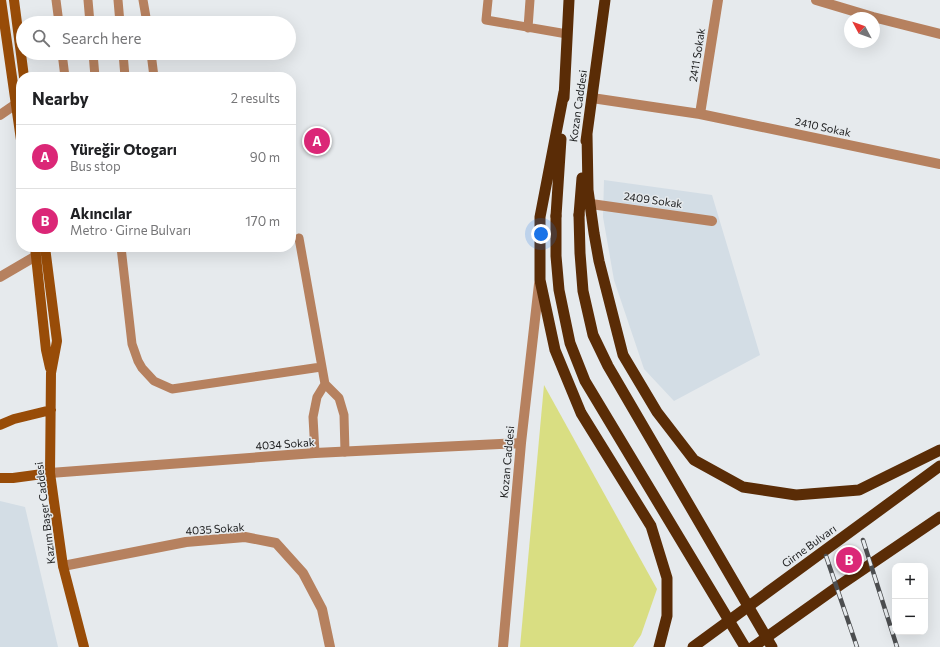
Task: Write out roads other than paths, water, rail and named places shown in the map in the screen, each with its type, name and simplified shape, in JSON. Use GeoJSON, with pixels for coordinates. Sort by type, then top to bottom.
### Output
{"type":"FeatureCollection","features":[{"type":"Feature","properties":{"kind":"highway","name":"Kozan Caddesi"},"geometry":{"type":"LineString","coordinates":[[564,92],[570,0]]}},
{"type":"Feature","properties":{"kind":"highway","name":"Kozan Caddesi"},"geometry":{"type":"LineString","coordinates":[[605,0],[586,134],[579,215],[580,252],[584,291],[593,335],[608,366],[772,647]]}},
{"type":"Feature","properties":{"kind":"highway"},"geometry":{"type":"LineString","coordinates":[[564,92],[556,216],[556,256],[559,290],[570,343],[585,381],[744,647]]}},
{"type":"Feature","properties":{"kind":"highway"},"geometry":{"type":"LineString","coordinates":[[564,92],[540,217],[540,280],[554,350],[580,413],[651,526],[667,578],[667,616],[659,647]]}},
{"type":"Feature","properties":{"kind":"highway"},"geometry":{"type":"LineString","coordinates":[[586,134],[588,190],[598,261],[623,355],[657,412],[694,460],[743,487],[796,495],[859,490],[940,450]]}},
{"type":"Feature","properties":{"kind":"highway","name":"Girne Bulvarı"},"geometry":{"type":"LineString","coordinates":[[693,647],[940,466]]}},
{"type":"Feature","properties":{"kind":"highway"},"geometry":{"type":"LineString","coordinates":[[753,647],[840,585],[940,517]]}},
{"type":"Feature","properties":{"kind":"highway"},"geometry":{"type":"LineString","coordinates":[[768,647],[840,585]]}},
{"type":"Feature","properties":{"kind":"main road"},"geometry":{"type":"LineString","coordinates":[[1,0],[4,40],[16,104]]}},
{"type":"Feature","properties":{"kind":"main road"},"geometry":{"type":"LineString","coordinates":[[14,0],[16,16]]}},
{"type":"Feature","properties":{"kind":"main road"},"geometry":{"type":"LineString","coordinates":[[22,60],[23,72]]}},
{"type":"Feature","properties":{"kind":"main road","name":"Kazım Başer Caddesi"},"geometry":{"type":"LineString","coordinates":[[35,252],[46,350],[51,374]]}},
{"type":"Feature","properties":{"kind":"main road","name":"Kazım Başer Caddesi"},"geometry":{"type":"LineString","coordinates":[[46,252],[57,341],[51,374],[50,473],[63,566],[84,647]]}},
{"type":"Feature","properties":{"kind":"main road"},"geometry":{"type":"LineString","coordinates":[[0,425],[14,419],[51,410]]}},
{"type":"Feature","properties":{"kind":"main road"},"geometry":{"type":"LineString","coordinates":[[0,478],[13,478],[50,473]]}},
{"type":"Feature","properties":{"kind":"street","name":"2411 Sokak"},"geometry":{"type":"LineString","coordinates":[[700,114],[718,0]]}},
{"type":"Feature","properties":{"kind":"street"},"geometry":{"type":"LineString","coordinates":[[816,0],[872,17],[940,34]]}},
{"type":"Feature","properties":{"kind":"street","name":"2410 Sokak"},"geometry":{"type":"LineString","coordinates":[[592,98],[700,114],[940,164]]}},
{"type":"Feature","properties":{"kind":"street"},"geometry":{"type":"LineString","coordinates":[[0,114],[16,104]]}},
{"type":"Feature","properties":{"kind":"street","name":"2409 Sokak"},"geometry":{"type":"LineString","coordinates":[[591,204],[712,221]]}},
{"type":"Feature","properties":{"kind":"street"},"geometry":{"type":"LineString","coordinates":[[0,277],[35,252]]}},
{"type":"Feature","properties":{"kind":"street","name":"Kozan Caddesi"},"geometry":{"type":"LineString","coordinates":[[503,647],[521,443],[540,280]]}},
{"type":"Feature","properties":{"kind":"street","name":"4034 Sokak"},"geometry":{"type":"LineString","coordinates":[[50,473],[315,453],[521,443]]}},
{"type":"Feature","properties":{"kind":"street","name":"4035 Sokak"},"geometry":{"type":"LineString","coordinates":[[63,566],[186,542],[245,537],[276,543],[303,573],[322,609],[330,647]]}},
{"type":"Feature","properties":{"kind":"lane"},"geometry":{"type":"LineString","coordinates":[[56,0],[58,16]]}},
{"type":"Feature","properties":{"kind":"lane"},"geometry":{"type":"LineString","coordinates":[[88,0],[89,16]]}},
{"type":"Feature","properties":{"kind":"lane"},"geometry":{"type":"LineString","coordinates":[[118,0],[119,16]]}},
{"type":"Feature","properties":{"kind":"lane"},"geometry":{"type":"LineString","coordinates":[[143,0],[146,16]]}},
{"type":"Feature","properties":{"kind":"lane"},"geometry":{"type":"LineString","coordinates":[[488,0],[486,20],[567,34]]}},
{"type":"Feature","properties":{"kind":"lane"},"geometry":{"type":"LineString","coordinates":[[528,28],[530,0]]}},
{"type":"Feature","properties":{"kind":"lane"},"geometry":{"type":"LineString","coordinates":[[63,60],[64,72]]}},
{"type":"Feature","properties":{"kind":"lane"},"geometry":{"type":"LineString","coordinates":[[94,60],[95,72]]}},
{"type":"Feature","properties":{"kind":"lane"},"geometry":{"type":"LineString","coordinates":[[124,60],[125,72]]}},
{"type":"Feature","properties":{"kind":"lane"},"geometry":{"type":"LineString","coordinates":[[152,60],[153,72]]}},
{"type":"Feature","properties":{"kind":"lane"},"geometry":{"type":"LineString","coordinates":[[299,238],[325,384],[339,398],[344,415],[345,452]]}},
{"type":"Feature","properties":{"kind":"lane"},"geometry":{"type":"LineString","coordinates":[[123,252],[132,344],[142,368],[154,381],[172,389],[321,367]]}},
{"type":"Feature","properties":{"kind":"lane"},"geometry":{"type":"LineString","coordinates":[[315,453],[313,417],[317,397],[325,384]]}},
{"type":"Feature","properties":{"kind":"railway"},"geometry":{"type":"LineString","coordinates":[[863,540],[897,647]]}},
{"type":"Feature","properties":{"kind":"railway"},"geometry":{"type":"LineString","coordinates":[[826,556],[857,647]]}},
{"type":"Feature","properties":{"kind":"place","name":"Yüreğir Otogarı"},"geometry":{"type":"Point","coordinates":[317,141]}},
{"type":"Feature","properties":{"kind":"place","name":"Akıncılar"},"geometry":{"type":"Point","coordinates":[849,560]}}]}
